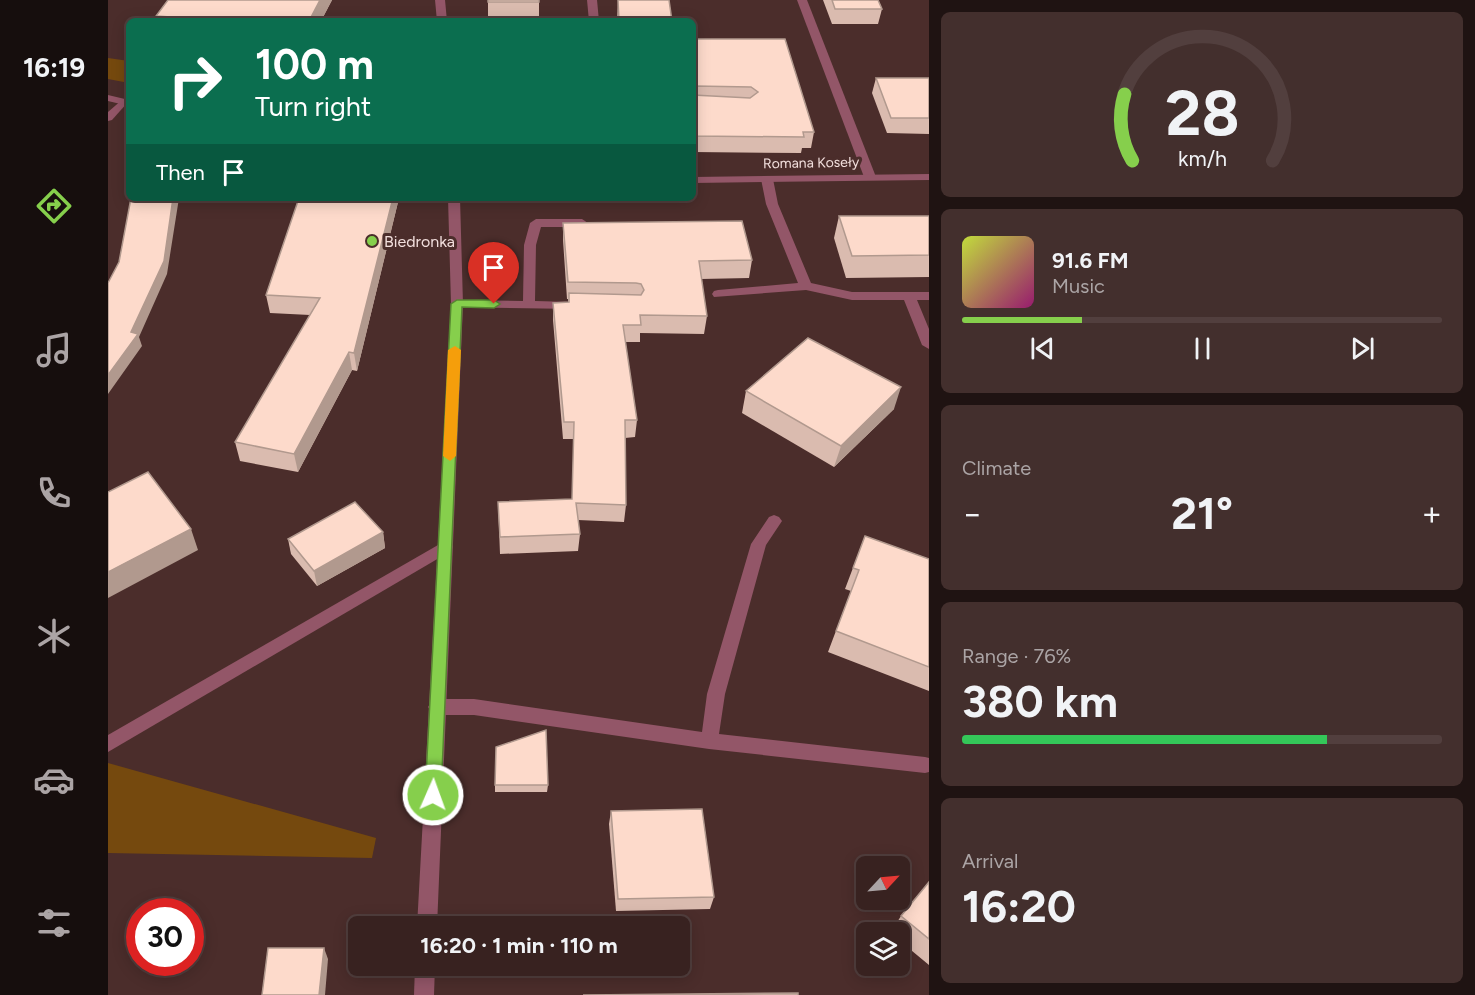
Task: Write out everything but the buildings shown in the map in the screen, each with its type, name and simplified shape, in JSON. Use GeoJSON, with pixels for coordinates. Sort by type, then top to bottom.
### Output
{"type":"FeatureCollection","features":[{"type":"Feature","properties":{"kind":"street"},"geometry":{"type":"LineString","coordinates":[[440,0],[442,18]]}},
{"type":"Feature","properties":{"kind":"street"},"geometry":{"type":"LineString","coordinates":[[592,0],[594,18]]}},
{"type":"Feature","properties":{"kind":"street"},"geometry":{"type":"LineString","coordinates":[[802,0],[870,177]]}},
{"type":"Feature","properties":{"kind":"street"},"geometry":{"type":"LineString","coordinates":[[108,99],[126,102]]}},
{"type":"Feature","properties":{"kind":"street"},"geometry":{"type":"LineString","coordinates":[[108,118],[126,102]]}},
{"type":"Feature","properties":{"kind":"street","name":"Romana Koseły"},"geometry":{"type":"LineString","coordinates":[[696,180],[929,177]]}},
{"type":"Feature","properties":{"kind":"street"},"geometry":{"type":"LineString","coordinates":[[767,179],[772,204],[806,286]]}},
{"type":"Feature","properties":{"kind":"street"},"geometry":{"type":"LineString","coordinates":[[428,916],[457,304],[454,201]]}},
{"type":"Feature","properties":{"kind":"street"},"geometry":{"type":"LineString","coordinates":[[529,305],[530,245],[536,223],[590,223]]}},
{"type":"Feature","properties":{"kind":"street"},"geometry":{"type":"LineString","coordinates":[[718,294],[806,286],[852,296],[929,296]]}},
{"type":"Feature","properties":{"kind":"street"},"geometry":{"type":"LineString","coordinates":[[909,296],[929,345]]}},
{"type":"Feature","properties":{"kind":"street"},"geometry":{"type":"LineString","coordinates":[[457,304],[587,306]]}},
{"type":"Feature","properties":{"kind":"street"},"geometry":{"type":"LineString","coordinates":[[709,741],[716,694],[759,544],[774,521]]}},
{"type":"Feature","properties":{"kind":"street"},"geometry":{"type":"LineString","coordinates":[[108,744],[446,547]]}},
{"type":"Feature","properties":{"kind":"street"},"geometry":{"type":"LineString","coordinates":[[437,707],[474,707],[709,741],[925,765]]}},
{"type":"Feature","properties":{"kind":"street"},"geometry":{"type":"LineString","coordinates":[[424,995],[425,976]]}},
{"type":"Feature","properties":{"kind":"shaded area"},"geometry":{"type":"Polygon","coordinates":[[[108,58],[126,61],[126,82],[108,79],[108,58]]]}},
{"type":"Feature","properties":{"kind":"shaded area"},"geometry":{"type":"Polygon","coordinates":[[[108,763],[376,838],[372,858],[108,853],[108,763]]]}},
{"type":"Feature","properties":{"kind":"slow traffic"},"geometry":{"type":"LineString","coordinates":[[450,456],[455,350]]}},
{"type":"Feature","properties":{"kind":"place","name":"Biedronka"},"geometry":{"type":"Point","coordinates":[372,241]}},
{"type":"Feature","properties":{"kind":"route"},"geometry":{"type":"LineString","coordinates":[[433,795],[457,304],[494,304]]}}]}
